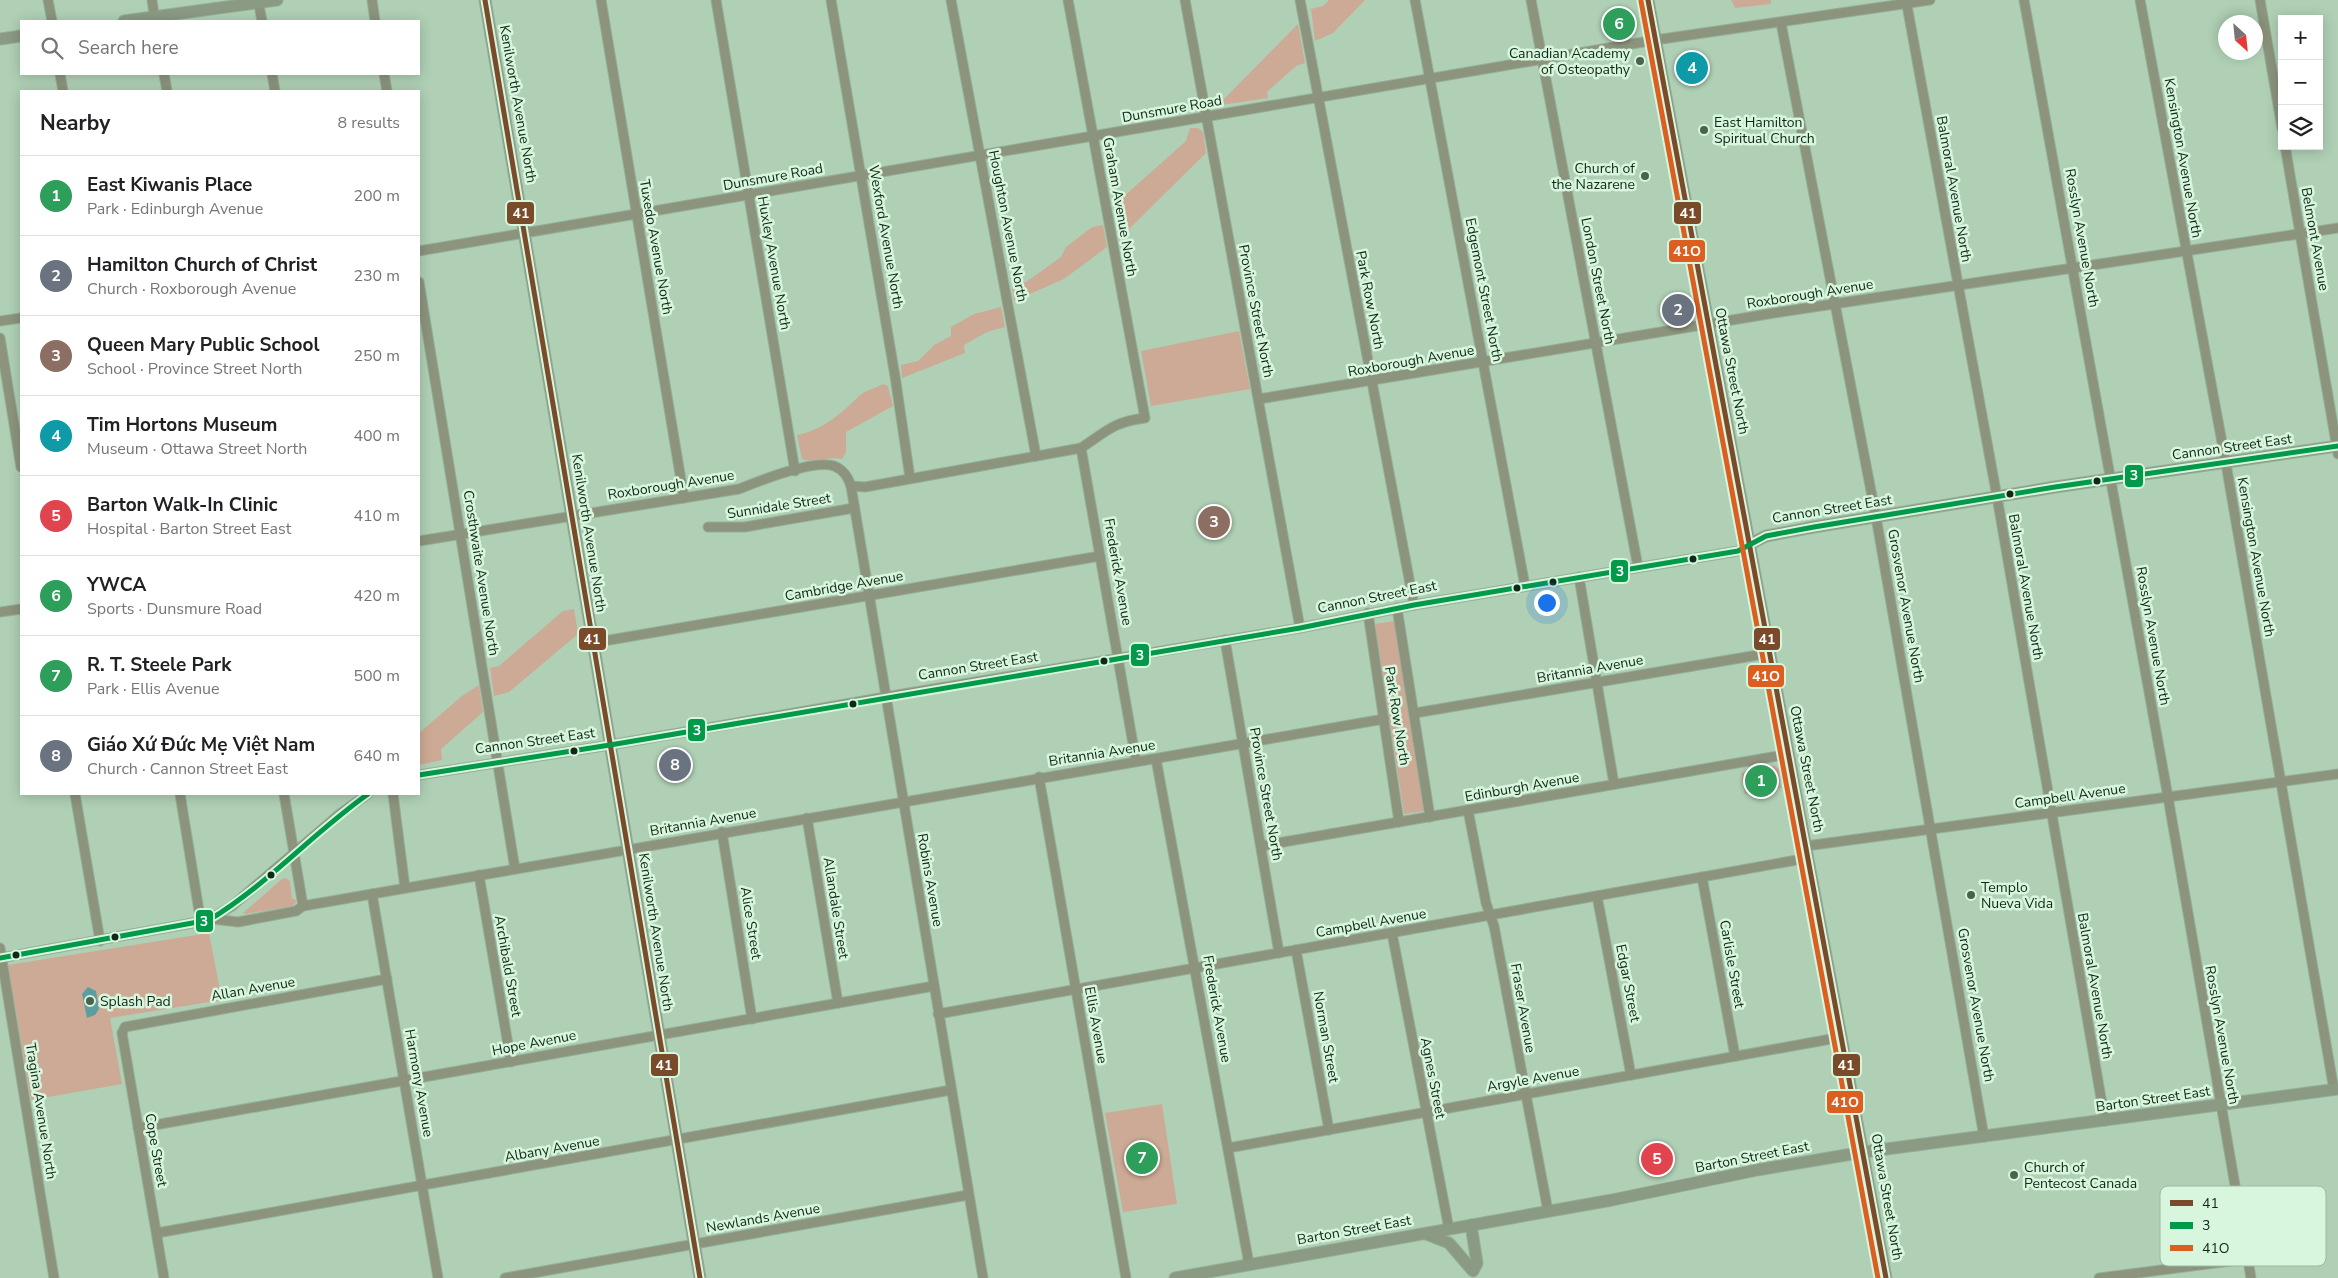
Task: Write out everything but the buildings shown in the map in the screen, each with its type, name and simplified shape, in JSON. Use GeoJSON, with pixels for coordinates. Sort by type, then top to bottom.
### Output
{"type":"FeatureCollection","features":[{"type":"Feature","properties":{"kind":"main road"},"geometry":{"type":"LineString","coordinates":[[140,20],[258,1],[277,0]]}},
{"type":"Feature","properties":{"kind":"main road","name":"Kenilworth Avenue North"},"geometry":{"type":"LineString","coordinates":[[485,0],[675,1141],[700,1278]]}},
{"type":"Feature","properties":{"kind":"main road","name":"Ottawa Street North"},"geometry":{"type":"LineString","coordinates":[[1648,0],[1886,1278]]}},
{"type":"Feature","properties":{"kind":"main road"},"geometry":{"type":"LineString","coordinates":[[0,39],[20,36]]}},
{"type":"Feature","properties":{"kind":"main road","name":"Cannon Street East"},"geometry":{"type":"LineString","coordinates":[[1750,544],[1766,536],[1997,497],[2111,479],[2338,449]]}},
{"type":"Feature","properties":{"kind":"main road","name":"Barton Street East"},"geometry":{"type":"LineString","coordinates":[[1175,1278],[1864,1152],[2336,1089]]}},
{"type":"Feature","properties":{"kind":"main road"},"geometry":{"type":"LineString","coordinates":[[1424,1233],[1449,1243],[1473,1271],[1476,1263],[1471,1225]]}},
{"type":"Feature","properties":{"kind":"street"},"geometry":{"type":"LineString","coordinates":[[48,0],[52,20]]}},
{"type":"Feature","properties":{"kind":"street"},"geometry":{"type":"LineString","coordinates":[[152,0],[155,19]]}},
{"type":"Feature","properties":{"kind":"street"},"geometry":{"type":"LineString","coordinates":[[372,0],[376,20]]}},
{"type":"Feature","properties":{"kind":"street","name":"Tuxedo Avenue North"},"geometry":{"type":"LineString","coordinates":[[601,0],[684,498]]}},
{"type":"Feature","properties":{"kind":"street","name":"Huxley Avenue North"},"geometry":{"type":"LineString","coordinates":[[716,0],[795,471]]}},
{"type":"Feature","properties":{"kind":"street","name":"Wexford Avenue North"},"geometry":{"type":"LineString","coordinates":[[831,0],[910,478]]}},
{"type":"Feature","properties":{"kind":"street","name":"Houghton Avenue North"},"geometry":{"type":"LineString","coordinates":[[951,0],[1036,456]]}},
{"type":"Feature","properties":{"kind":"street","name":"Graham Avenue North"},"geometry":{"type":"LineString","coordinates":[[1068,0],[1145,418],[1122,421],[1107,428],[1081,448]]}},
{"type":"Feature","properties":{"kind":"street","name":"Province Street North"},"geometry":{"type":"LineString","coordinates":[[1185,0],[1300,628]]}},
{"type":"Feature","properties":{"kind":"street","name":"Park Row North"},"geometry":{"type":"LineString","coordinates":[[1300,0],[1414,605]]}},
{"type":"Feature","properties":{"kind":"street","name":"Edgemont Street North"},"geometry":{"type":"LineString","coordinates":[[1415,0],[1525,586]]}},
{"type":"Feature","properties":{"kind":"street","name":"London Street North"},"geometry":{"type":"LineString","coordinates":[[1531,0],[1638,567]]}},
{"type":"Feature","properties":{"kind":"street","name":"Dunsmure Road"},"geometry":{"type":"LineString","coordinates":[[420,251],[1655,40],[1930,0]]}},
{"type":"Feature","properties":{"kind":"street","name":"Rosslyn Avenue North"},"geometry":{"type":"LineString","coordinates":[[2024,0],[2074,268],[2168,797],[2234,1186]]}},
{"type":"Feature","properties":{"kind":"street","name":"Kensington Avenue North"},"geometry":{"type":"LineString","coordinates":[[2140,0],[2226,464],[2280,782],[2336,1089]]}},
{"type":"Feature","properties":{"kind":"street"},"geometry":{"type":"LineString","coordinates":[[2260,0],[2278,105]]}},
{"type":"Feature","properties":{"kind":"street"},"geometry":{"type":"LineString","coordinates":[[258,1],[262,20]]}},
{"type":"Feature","properties":{"kind":"street","name":"Balmoral Avenue North"},"geometry":{"type":"LineString","coordinates":[[1906,2],[1997,497],[2105,1121]]}},
{"type":"Feature","properties":{"kind":"street","name":"Grosvenor Avenue North"},"geometry":{"type":"LineString","coordinates":[[1781,23],[1876,517],[1984,1136]]}},
{"type":"Feature","properties":{"kind":"street"},"geometry":{"type":"LineString","coordinates":[[60,75],[63,90]]}},
{"type":"Feature","properties":{"kind":"street"},"geometry":{"type":"LineString","coordinates":[[164,75],[167,90]]}},
{"type":"Feature","properties":{"kind":"street"},"geometry":{"type":"LineString","coordinates":[[272,75],[275,90]]}},
{"type":"Feature","properties":{"kind":"street"},"geometry":{"type":"LineString","coordinates":[[384,75],[387,90]]}},
{"type":"Feature","properties":{"kind":"street","name":"Belmont Avenue"},"geometry":{"type":"LineString","coordinates":[[2286,150],[2338,449]]}},
{"type":"Feature","properties":{"kind":"street","name":"Roxborough Avenue"},"geometry":{"type":"LineString","coordinates":[[1259,399],[1372,382],[1596,342],[1836,303],[2338,228]]}},
{"type":"Feature","properties":{"kind":"street","name":"Crosthwaite Avenue North"},"geometry":{"type":"LineString","coordinates":[[420,288],[515,869]]}},
{"type":"Feature","properties":{"kind":"street"},"geometry":{"type":"LineString","coordinates":[[0,321],[20,318]]}},
{"type":"Feature","properties":{"kind":"street"},"geometry":{"type":"LineString","coordinates":[[0,338],[20,461]]}},
{"type":"Feature","properties":{"kind":"street"},"geometry":{"type":"LineString","coordinates":[[851,486],[865,487],[1081,448]]}},
{"type":"Feature","properties":{"kind":"street","name":"Frederick Avenue"},"geometry":{"type":"LineString","coordinates":[[1081,448],[1136,761]]}},
{"type":"Feature","properties":{"kind":"street","name":"Roxborough Avenue"},"geometry":{"type":"LineString","coordinates":[[420,541],[739,490],[778,474],[825,465],[844,473],[851,486]]}},
{"type":"Feature","properties":{"kind":"street","name":"Robins Avenue"},"geometry":{"type":"LineString","coordinates":[[851,486],[983,1278]]}},
{"type":"Feature","properties":{"kind":"street","name":"Sunnidale Street"},"geometry":{"type":"LineString","coordinates":[[708,527],[746,527],[854,508]]}},
{"type":"Feature","properties":{"kind":"street","name":"Cannon Street East"},"geometry":{"type":"LineString","coordinates":[[420,775],[498,761],[610,745],[886,696],[1300,628],[1368,613],[1738,551],[1750,544]]}},
{"type":"Feature","properties":{"kind":"street","name":"Cambridge Avenue"},"geometry":{"type":"LineString","coordinates":[[592,643],[1100,556]]}},
{"type":"Feature","properties":{"kind":"street"},"geometry":{"type":"LineString","coordinates":[[1579,577],[1614,784]]}},
{"type":"Feature","properties":{"kind":"street","name":"Park Row North"},"geometry":{"type":"LineString","coordinates":[[1397,608],[1430,817]]}},
{"type":"Feature","properties":{"kind":"street"},"geometry":{"type":"LineString","coordinates":[[0,612],[20,609]]}},
{"type":"Feature","properties":{"kind":"street","name":"Park Row North"},"geometry":{"type":"LineString","coordinates":[[1368,613],[1399,822]]}},
{"type":"Feature","properties":{"kind":"street","name":"Province Street North"},"geometry":{"type":"LineString","coordinates":[[1225,640],[1279,954]]}},
{"type":"Feature","properties":{"kind":"street","name":"Britannia Avenue"},"geometry":{"type":"LineString","coordinates":[[1414,713],[1770,653]]}},
{"type":"Feature","properties":{"kind":"street","name":"Britannia Avenue"},"geometry":{"type":"LineString","coordinates":[[1,958],[201,923],[213,919],[238,922],[296,911],[303,906],[1039,777],[1156,759],[1384,719]]}},
{"type":"Feature","properties":{"kind":"street","name":"Edinburgh Avenue"},"geometry":{"type":"LineString","coordinates":[[1261,846],[1789,754]]}},
{"type":"Feature","properties":{"kind":"street","name":"Frederick Avenue"},"geometry":{"type":"LineString","coordinates":[[1156,759],[1249,1264]]}},
{"type":"Feature","properties":{"kind":"street","name":"Campbell Avenue"},"geometry":{"type":"LineString","coordinates":[[938,1014],[1702,877],[1807,852],[1931,829],[2338,774]]}},
{"type":"Feature","properties":{"kind":"street","name":"Ellis Avenue"},"geometry":{"type":"LineString","coordinates":[[1039,777],[1126,1278]]}},
{"type":"Feature","properties":{"kind":"street"},"geometry":{"type":"LineString","coordinates":[[75,795],[100,941]]}},
{"type":"Feature","properties":{"kind":"street"},"geometry":{"type":"LineString","coordinates":[[180,795],[201,923]]}},
{"type":"Feature","properties":{"kind":"street"},"geometry":{"type":"LineString","coordinates":[[284,795],[303,906]]}},
{"type":"Feature","properties":{"kind":"street"},"geometry":{"type":"LineString","coordinates":[[213,919],[232,906],[341,813],[367,795]]}},
{"type":"Feature","properties":{"kind":"street"},"geometry":{"type":"LineString","coordinates":[[392,795],[405,888]]}},
{"type":"Feature","properties":{"kind":"street","name":"Fraser Avenue"},"geometry":{"type":"LineString","coordinates":[[1468,810],[1548,1211]]}},
{"type":"Feature","properties":{"kind":"street","name":"Allandale Street"},"geometry":{"type":"LineString","coordinates":[[807,818],[838,1003]]}},
{"type":"Feature","properties":{"kind":"street","name":"Alice Street"},"geometry":{"type":"LineString","coordinates":[[722,832],[752,1019]]}},
{"type":"Feature","properties":{"kind":"street","name":"Archibald Street"},"geometry":{"type":"LineString","coordinates":[[479,875],[511,1062]]}},
{"type":"Feature","properties":{"kind":"street","name":"Carlisle Street"},"geometry":{"type":"LineString","coordinates":[[1702,877],[1735,1056]]}},
{"type":"Feature","properties":{"kind":"street","name":"Harmony Avenue"},"geometry":{"type":"LineString","coordinates":[[372,894],[438,1278]]}},
{"type":"Feature","properties":{"kind":"street","name":"Edgar Street"},"geometry":{"type":"LineString","coordinates":[[1597,896],[1631,1075]]}},
{"type":"Feature","properties":{"kind":"street","name":"Agnes Street"},"geometry":{"type":"LineString","coordinates":[[1392,933],[1425,1113],[1449,1229]]}},
{"type":"Feature","properties":{"kind":"street","name":"Tragina Avenue North"},"geometry":{"type":"LineString","coordinates":[[0,948],[54,1278]]}},
{"type":"Feature","properties":{"kind":"street","name":"Norman Street"},"geometry":{"type":"LineString","coordinates":[[1296,950],[1329,1130]]}},
{"type":"Feature","properties":{"kind":"street","name":"Allan Avenue"},"geometry":{"type":"LineString","coordinates":[[125,1027],[387,979]]}},
{"type":"Feature","properties":{"kind":"street","name":"Hope Avenue"},"geometry":{"type":"LineString","coordinates":[[138,1128],[405,1082],[658,1034],[934,986]]}},
{"type":"Feature","properties":{"kind":"street","name":"Cope Street"},"geometry":{"type":"LineString","coordinates":[[125,1027],[122,1034],[164,1278]]}},
{"type":"Feature","properties":{"kind":"street","name":"Argyle Avenue"},"geometry":{"type":"LineString","coordinates":[[1228,1148],[1842,1037]]}},
{"type":"Feature","properties":{"kind":"street","name":"Albany Avenue"},"geometry":{"type":"LineString","coordinates":[[157,1233],[951,1090]]}},
{"type":"Feature","properties":{"kind":"street","name":"Newlands Avenue"},"geometry":{"type":"LineString","coordinates":[[505,1278],[968,1195]]}},
{"type":"Feature","properties":{"kind":"street"},"geometry":{"type":"LineString","coordinates":[[2099,1278],[2192,1266]]}},
{"type":"Feature","properties":{"kind":"shaded area"},"geometry":{"type":"Polygon","coordinates":[[[1329,0],[1365,0],[1333,33],[1315,41],[1311,9],[1323,6],[1329,0]]]}},
{"type":"Feature","properties":{"kind":"shaded area"},"geometry":{"type":"Polygon","coordinates":[[[1731,0],[1771,0],[1771,4],[1735,8],[1731,0]]]}},
{"type":"Feature","properties":{"kind":"shaded area"},"geometry":{"type":"Polygon","coordinates":[[[1298,24],[1305,63],[1296,66],[1267,92],[1268,98],[1221,105],[1220,103],[1298,24]]]}},
{"type":"Feature","properties":{"kind":"shaded area"},"geometry":{"type":"Polygon","coordinates":[[[1190,128],[1198,128],[1203,132],[1206,153],[1128,230],[1118,232],[1113,201],[1122,198],[1186,141],[1190,128]]]}},
{"type":"Feature","properties":{"kind":"shaded area"},"geometry":{"type":"Polygon","coordinates":[[[1103,225],[1107,247],[1064,279],[1014,301],[1012,286],[1026,282],[1061,257],[1066,247],[1092,227],[1103,225]]]}},
{"type":"Feature","properties":{"kind":"shaded area"},"geometry":{"type":"Polygon","coordinates":[[[1001,307],[1005,327],[987,332],[964,345],[965,353],[902,378],[901,365],[918,361],[934,345],[951,336],[951,327],[974,314],[1001,307]]]}},
{"type":"Feature","properties":{"kind":"shaded area"},"geometry":{"type":"Polygon","coordinates":[[[1239,331],[1250,389],[1151,406],[1141,351],[1239,331]]]}},
{"type":"Feature","properties":{"kind":"shaded area"},"geometry":{"type":"Polygon","coordinates":[[[883,384],[888,386],[893,406],[846,432],[846,452],[842,459],[832,458],[811,461],[802,459],[797,435],[823,425],[838,415],[861,394],[883,384]]]}},
{"type":"Feature","properties":{"kind":"shaded area"},"geometry":{"type":"Polygon","coordinates":[[[574,609],[578,634],[509,692],[494,696],[490,668],[499,666],[563,611],[574,609]]]}},
{"type":"Feature","properties":{"kind":"shaded area"},"geometry":{"type":"Polygon","coordinates":[[[1395,621],[1424,811],[1404,814],[1375,624],[1395,621]]]}},
{"type":"Feature","properties":{"kind":"shaded area"},"geometry":{"type":"Polygon","coordinates":[[[479,685],[483,712],[441,749],[442,760],[420,765],[420,732],[462,696],[479,685]]]}},
{"type":"Feature","properties":{"kind":"shaded area"},"geometry":{"type":"Polygon","coordinates":[[[1774,766],[1780,769],[1781,788],[1745,794],[1741,773],[1774,766]]]}},
{"type":"Feature","properties":{"kind":"shaded area"},"geometry":{"type":"Polygon","coordinates":[[[285,878],[290,881],[292,899],[295,899],[296,902],[293,906],[243,913],[282,879],[285,878]]]}},
{"type":"Feature","properties":{"kind":"shaded area"},"geometry":{"type":"Polygon","coordinates":[[[209,933],[222,1000],[110,1018],[122,1084],[31,1100],[8,965],[209,933]]]}},
{"type":"Feature","properties":{"kind":"shaded area"},"geometry":{"type":"Polygon","coordinates":[[[1162,1104],[1177,1204],[1123,1212],[1105,1113],[1162,1104]]]}},
{"type":"Feature","properties":{"kind":"water","name":"Splash Pad"},"geometry":{"type":"Polygon","coordinates":[[[88,987],[96,991],[99,1009],[95,1015],[87,1018],[82,994],[88,987]]]}},
{"type":"Feature","properties":{"kind":"transit line","name":"41"},"geometry":{"type":"LineString","coordinates":[[485,0],[700,1278]]}},
{"type":"Feature","properties":{"kind":"transit line","name":"41"},"geometry":{"type":"LineString","coordinates":[[1648,0],[1886,1278]]}},
{"type":"Feature","properties":{"kind":"transit line","name":"41O"},"geometry":{"type":"LineString","coordinates":[[1641,1],[1878,1278]]}},
{"type":"Feature","properties":{"kind":"transit line","name":"3"},"geometry":{"type":"LineString","coordinates":[[420,775],[610,745],[1300,628],[1414,605],[1738,551],[1766,536],[1814,527],[2055,487],[2338,446]]}},
{"type":"Feature","properties":{"kind":"transit line","name":"3"},"geometry":{"type":"LineString","coordinates":[[0,958],[209,920],[251,891],[328,825],[367,795]]}},
{"type":"Feature","properties":{"kind":"place","name":"YWCA"},"geometry":{"type":"Point","coordinates":[1619,24]}},
{"type":"Feature","properties":{"kind":"place","name":"Canadian Academy of Osteopathy"},"geometry":{"type":"Point","coordinates":[1640,61]}},
{"type":"Feature","properties":{"kind":"place","name":"Tim Hortons Museum"},"geometry":{"type":"Point","coordinates":[1692,68]}},
{"type":"Feature","properties":{"kind":"place","name":"East Hamilton Spiritual Church"},"geometry":{"type":"Point","coordinates":[1704,130]}},
{"type":"Feature","properties":{"kind":"place","name":"Church of the Nazarene"},"geometry":{"type":"Point","coordinates":[1645,176]}},
{"type":"Feature","properties":{"kind":"place","name":"Hamilton Church of Christ"},"geometry":{"type":"Point","coordinates":[1678,310]}},
{"type":"Feature","properties":{"kind":"place","name":"Queen Mary Public School"},"geometry":{"type":"Point","coordinates":[1214,522]}},
{"type":"Feature","properties":{"kind":"place","name":"Giáo Xứ Đức Mẹ Việt Nam"},"geometry":{"type":"Point","coordinates":[675,765]}},
{"type":"Feature","properties":{"kind":"place","name":"East Kiwanis Place"},"geometry":{"type":"Point","coordinates":[1761,781]}},
{"type":"Feature","properties":{"kind":"place","name":"Templo Nueva Vida"},"geometry":{"type":"Point","coordinates":[1971,895]}},
{"type":"Feature","properties":{"kind":"place","name":"Splash Pad"},"geometry":{"type":"Point","coordinates":[90,1001]}},
{"type":"Feature","properties":{"kind":"place","name":"R. T. Steele Park"},"geometry":{"type":"Point","coordinates":[1142,1158]}},
{"type":"Feature","properties":{"kind":"place","name":"Barton Walk-In Clinic"},"geometry":{"type":"Point","coordinates":[1657,1159]}},
{"type":"Feature","properties":{"kind":"place","name":"Church of Pentecost Canada"},"geometry":{"type":"Point","coordinates":[2014,1175]}}]}
